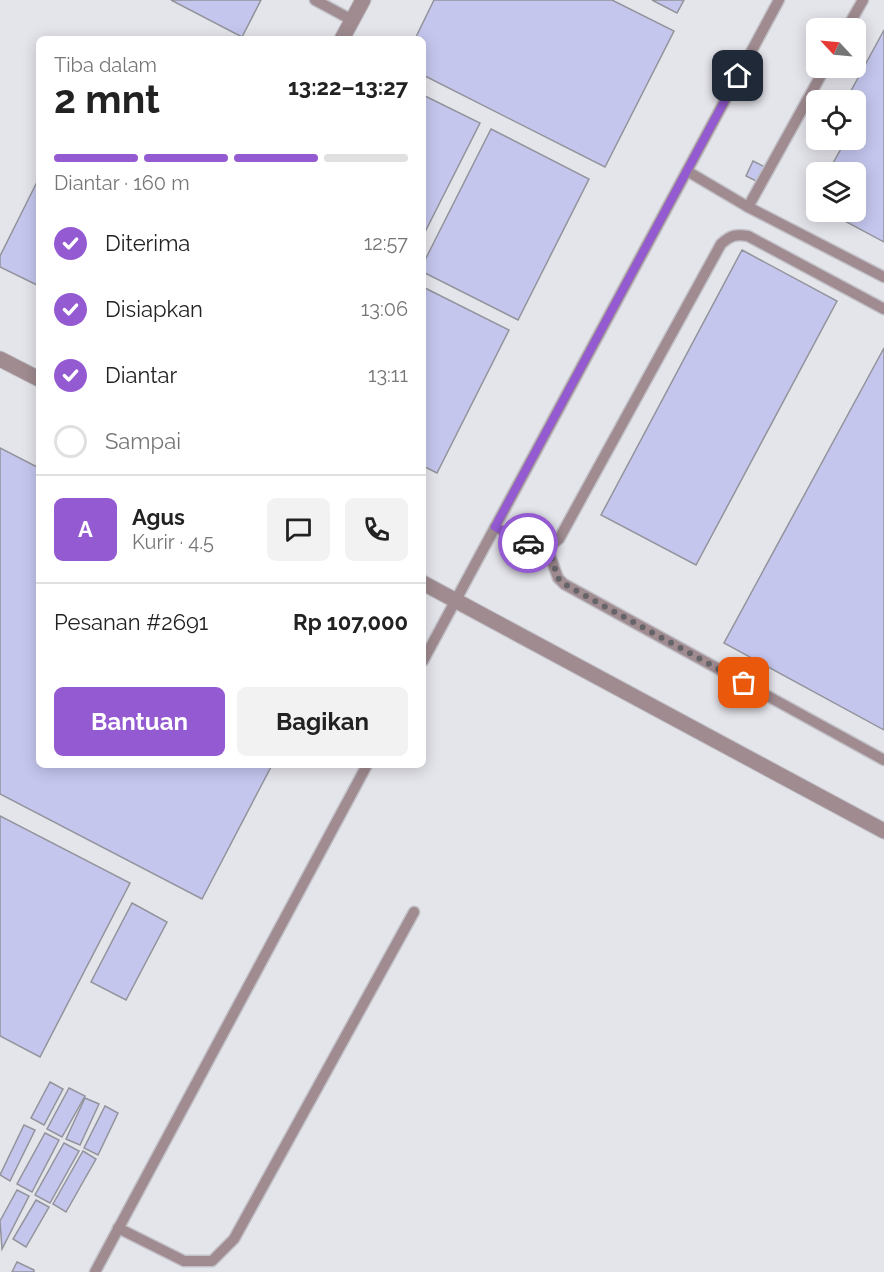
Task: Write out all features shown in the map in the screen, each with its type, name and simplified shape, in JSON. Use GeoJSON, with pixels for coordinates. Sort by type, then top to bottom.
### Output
{"type":"FeatureCollection","features":[{"type":"Feature","properties":{"kind":"street"},"geometry":{"type":"LineString","coordinates":[[344,36],[363,0]]}},
{"type":"Feature","properties":{"kind":"street"},"geometry":{"type":"LineString","coordinates":[[0,359],[36,378]]}},
{"type":"Feature","properties":{"kind":"street"},"geometry":{"type":"LineString","coordinates":[[426,585],[884,831]]}},
{"type":"Feature","properties":{"kind":"lane"},"geometry":{"type":"LineString","coordinates":[[315,0],[352,20]]}},
{"type":"Feature","properties":{"kind":"lane"},"geometry":{"type":"LineString","coordinates":[[426,655],[779,0]]}},
{"type":"Feature","properties":{"kind":"lane"},"geometry":{"type":"LineString","coordinates":[[853,18],[863,0]]}},
{"type":"Feature","properties":{"kind":"lane"},"geometry":{"type":"LineString","coordinates":[[748,207],[819,78]]}},
{"type":"Feature","properties":{"kind":"lane"},"geometry":{"type":"LineString","coordinates":[[687,171],[748,207],[884,277]]}},
{"type":"Feature","properties":{"kind":"lane"},"geometry":{"type":"LineString","coordinates":[[495,527],[534,545],[548,547],[559,539],[722,244],[729,237],[736,234],[748,236],[884,309]]}},
{"type":"Feature","properties":{"kind":"lane"},"geometry":{"type":"LineString","coordinates":[[548,547],[558,578],[564,584],[884,760]]}},
{"type":"Feature","properties":{"kind":"lane"},"geometry":{"type":"LineString","coordinates":[[95,1272],[365,768]]}},
{"type":"Feature","properties":{"kind":"lane"},"geometry":{"type":"LineString","coordinates":[[118,1228],[184,1261],[212,1261],[234,1239],[414,912]]}},
{"type":"Feature","properties":{"kind":"building"},"geometry":{"type":"Polygon","coordinates":[[[171,0],[261,0],[243,36],[171,0]]]}},
{"type":"Feature","properties":{"kind":"building"},"geometry":{"type":"Polygon","coordinates":[[[434,0],[612,0],[674,31],[605,167],[426,77],[426,36],[416,36],[434,0]]]}},
{"type":"Feature","properties":{"kind":"building"},"geometry":{"type":"Polygon","coordinates":[[[652,0],[684,0],[677,13],[652,0]]]}},
{"type":"Feature","properties":{"kind":"building"},"geometry":{"type":"Polygon","coordinates":[[[884,30],[884,242],[847,222],[866,222],[866,162],[834,162],[840,150],[866,150],[866,90],[851,90],[858,78],[866,78],[866,63],[884,30]]]}},
{"type":"Feature","properties":{"kind":"building"},"geometry":{"type":"Polygon","coordinates":[[[426,96],[480,123],[426,230],[426,96]]]}},
{"type":"Feature","properties":{"kind":"building"},"geometry":{"type":"Polygon","coordinates":[[[491,129],[589,179],[518,320],[426,274],[426,258],[491,129]]]}},
{"type":"Feature","properties":{"kind":"building"},"geometry":{"type":"Polygon","coordinates":[[[753,161],[767,168],[760,183],[746,176],[753,161]]]}},
{"type":"Feature","properties":{"kind":"building"},"geometry":{"type":"Polygon","coordinates":[[[36,184],[36,285],[0,267],[0,256],[36,184]]]}},
{"type":"Feature","properties":{"kind":"building"},"geometry":{"type":"Polygon","coordinates":[[[742,250],[837,301],[696,565],[601,515],[742,250]]]}},
{"type":"Feature","properties":{"kind":"building"},"geometry":{"type":"Polygon","coordinates":[[[426,288],[509,330],[437,473],[426,468],[426,288]]]}},
{"type":"Feature","properties":{"kind":"building"},"geometry":{"type":"Polygon","coordinates":[[[884,348],[884,730],[724,643],[884,348]]]}},
{"type":"Feature","properties":{"kind":"building"},"geometry":{"type":"Polygon","coordinates":[[[0,448],[36,466],[36,768],[270,768],[202,899],[0,794],[0,448]]]}},
{"type":"Feature","properties":{"kind":"building"},"geometry":{"type":"Polygon","coordinates":[[[0,816],[130,883],[40,1057],[0,1036],[0,816]]]}},
{"type":"Feature","properties":{"kind":"building"},"geometry":{"type":"Polygon","coordinates":[[[132,903],[167,922],[126,1000],[91,982],[132,903]]]}},
{"type":"Feature","properties":{"kind":"building"},"geometry":{"type":"Polygon","coordinates":[[[50,1082],[63,1089],[44,1125],[31,1118],[50,1082]]]}},
{"type":"Feature","properties":{"kind":"building"},"geometry":{"type":"Polygon","coordinates":[[[69,1088],[85,1096],[62,1137],[47,1129],[69,1088]]]}},
{"type":"Feature","properties":{"kind":"building"},"geometry":{"type":"Polygon","coordinates":[[[85,1098],[99,1104],[80,1145],[66,1139],[85,1098]]]}},
{"type":"Feature","properties":{"kind":"building"},"geometry":{"type":"Polygon","coordinates":[[[105,1106],[118,1113],[98,1155],[84,1148],[105,1106]]]}},
{"type":"Feature","properties":{"kind":"building"},"geometry":{"type":"Polygon","coordinates":[[[24,1125],[35,1130],[10,1181],[0,1175],[24,1125]]]}},
{"type":"Feature","properties":{"kind":"building"},"geometry":{"type":"Polygon","coordinates":[[[45,1133],[59,1140],[32,1192],[17,1184],[45,1133]]]}},
{"type":"Feature","properties":{"kind":"building"},"geometry":{"type":"Polygon","coordinates":[[[64,1143],[79,1151],[50,1203],[35,1195],[64,1143]]]}},
{"type":"Feature","properties":{"kind":"building"},"geometry":{"type":"Polygon","coordinates":[[[83,1151],[96,1159],[66,1212],[53,1204],[83,1151]]]}},
{"type":"Feature","properties":{"kind":"building"},"geometry":{"type":"Polygon","coordinates":[[[17,1190],[29,1196],[2,1249],[0,1221],[17,1190]]]}},
{"type":"Feature","properties":{"kind":"building"},"geometry":{"type":"Polygon","coordinates":[[[36,1200],[49,1207],[26,1247],[13,1239],[36,1200]]]}},
{"type":"Feature","properties":{"kind":"building"},"geometry":{"type":"Polygon","coordinates":[[[17,1262],[34,1270],[34,1272],[12,1272],[17,1262]]]}},
{"type":"Feature","properties":{"kind":"way so far"},"geometry":{"type":"LineString","coordinates":[[528,543],[548,547],[558,578],[564,584],[744,683]]}},
{"type":"Feature","properties":{"kind":"route"},"geometry":{"type":"LineString","coordinates":[[528,543],[495,527],[738,76]]}}]}
